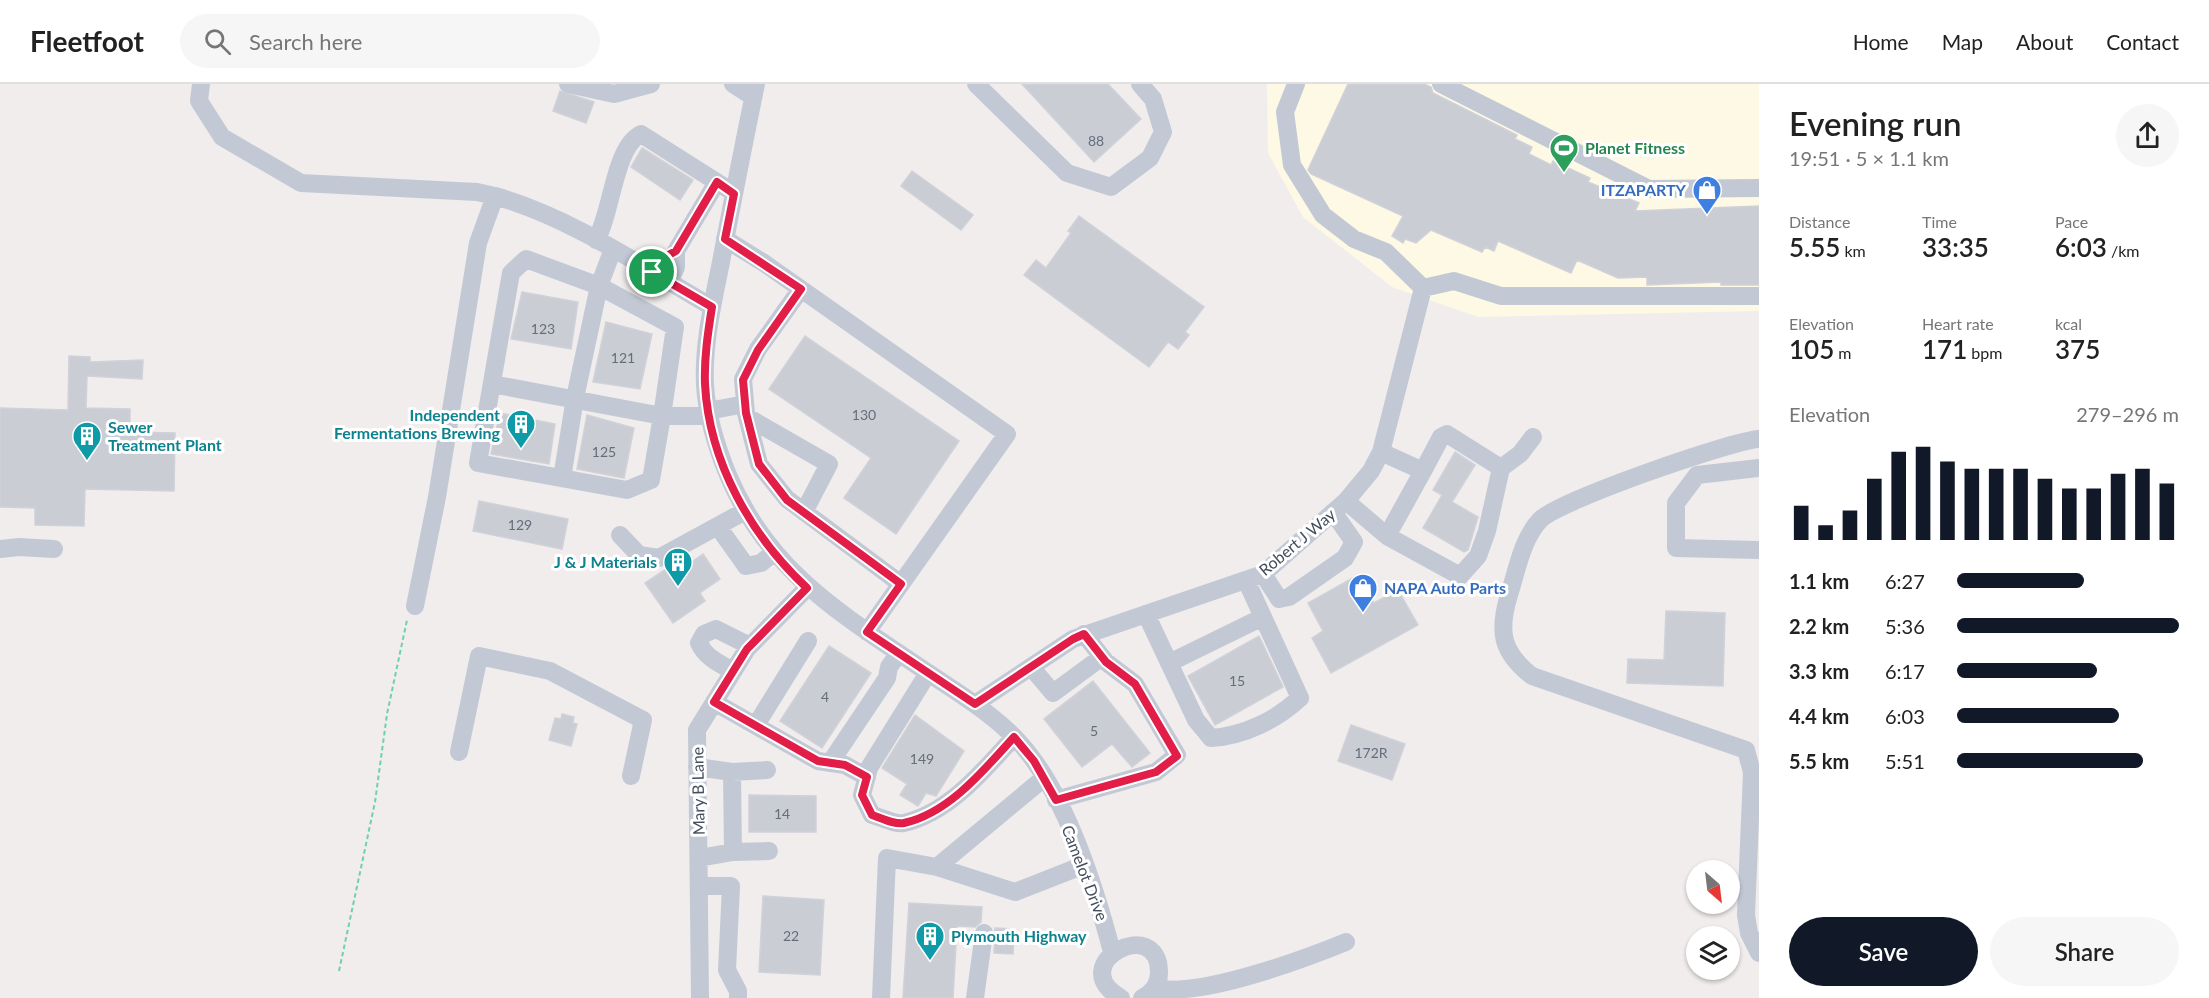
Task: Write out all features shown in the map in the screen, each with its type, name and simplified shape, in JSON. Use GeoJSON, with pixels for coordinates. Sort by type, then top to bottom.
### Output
{"type":"FeatureCollection","features":[{"type":"Feature","properties":{"kind":"street"},"geometry":{"type":"LineString","coordinates":[[201,84],[199,101],[222,137],[301,183],[454,190],[495,196],[525,204],[613,249],[712,307]]}},
{"type":"Feature","properties":{"kind":"street"},"geometry":{"type":"LineString","coordinates":[[568,84],[614,94],[651,84]]}},
{"type":"Feature","properties":{"kind":"street"},"geometry":{"type":"LineString","coordinates":[[733,84],[755,91]]}},
{"type":"Feature","properties":{"kind":"street"},"geometry":{"type":"LineString","coordinates":[[976,84],[1067,173],[1112,187],[1150,158],[1163,132],[1153,99],[1140,84]]}},
{"type":"Feature","properties":{"kind":"street"},"geometry":{"type":"LineString","coordinates":[[1296,84],[1285,112],[1292,165],[1323,215],[1354,239],[1386,252],[1423,288],[1454,281],[1501,296],[1759,296]]}},
{"type":"Feature","properties":{"kind":"street"},"geometry":{"type":"LineString","coordinates":[[1442,84],[1649,189],[1759,188]]}},
{"type":"Feature","properties":{"kind":"street","name":"Camelot Drive"},"geometry":{"type":"LineString","coordinates":[[755,91],[712,307],[705,373],[709,413],[723,462],[745,512],[773,553],[807,588],[867,632],[975,704],[1014,737],[1044,778],[1084,865],[1098,901],[1112,952],[1104,969],[1104,978],[1116,997]]}},
{"type":"Feature","properties":{"kind":"street"},"geometry":{"type":"LineString","coordinates":[[596,240],[605,226],[624,152],[638,135],[643,133],[734,194]]}},
{"type":"Feature","properties":{"kind":"street"},"geometry":{"type":"LineString","coordinates":[[669,282],[676,267],[676,251],[717,182]]}},
{"type":"Feature","properties":{"kind":"street"},"geometry":{"type":"LineString","coordinates":[[411,611],[437,497],[478,243],[495,196]]}},
{"type":"Feature","properties":{"kind":"street"},"geometry":{"type":"LineString","coordinates":[[725,239],[801,289],[1007,434],[867,632]]}},
{"type":"Feature","properties":{"kind":"street"},"geometry":{"type":"LineString","coordinates":[[562,478],[575,398],[599,286],[613,249]]}},
{"type":"Feature","properties":{"kind":"street"},"geometry":{"type":"LineString","coordinates":[[652,272],[659,260],[676,251]]}},
{"type":"Feature","properties":{"kind":"street"},"geometry":{"type":"LineString","coordinates":[[526,259],[599,286],[675,327],[651,480],[627,490],[478,463],[492,384],[511,273],[526,259]]}},
{"type":"Feature","properties":{"kind":"street","name":"Robert J Way"},"geometry":{"type":"LineString","coordinates":[[975,704],[1073,639],[1254,577],[1340,506],[1371,471],[1381,452],[1423,288]]}},
{"type":"Feature","properties":{"kind":"street"},"geometry":{"type":"LineString","coordinates":[[801,289],[758,350],[743,380],[746,410],[759,464],[787,500],[901,584]]}},
{"type":"Feature","properties":{"kind":"street"},"geometry":{"type":"LineString","coordinates":[[492,384],[662,416],[746,410],[829,464],[804,512]]}},
{"type":"Feature","properties":{"kind":"street"},"geometry":{"type":"LineString","coordinates":[[1387,536],[1441,437],[1447,434],[1501,468]]}},
{"type":"Feature","properties":{"kind":"street"},"geometry":{"type":"LineString","coordinates":[[1340,506],[1387,536],[1460,576],[1478,556],[1487,531],[1501,468],[1520,454],[1533,436]]}},
{"type":"Feature","properties":{"kind":"street"},"geometry":{"type":"LineString","coordinates":[[1759,439],[1729,445],[1579,499],[1544,516],[1526,542],[1502,618],[1503,636],[1509,650],[1532,676],[1746,750],[1752,772],[1747,923],[1759,953]]}},
{"type":"Feature","properties":{"kind":"street"},"geometry":{"type":"LineString","coordinates":[[1381,452],[1423,471]]}},
{"type":"Feature","properties":{"kind":"street"},"geometry":{"type":"LineString","coordinates":[[1759,468],[1697,476],[1676,503],[1676,548],[1759,550]]}},
{"type":"Feature","properties":{"kind":"street"},"geometry":{"type":"LineString","coordinates":[[1254,577],[1279,599],[1289,597],[1345,558],[1354,543],[1340,506]]}},
{"type":"Feature","properties":{"kind":"street"},"geometry":{"type":"LineString","coordinates":[[620,535],[639,555],[659,558],[745,512]]}},
{"type":"Feature","properties":{"kind":"street"},"geometry":{"type":"LineString","coordinates":[[718,528],[746,566],[761,563],[773,553]]}},
{"type":"Feature","properties":{"kind":"street"},"geometry":{"type":"LineString","coordinates":[[0,549],[20,547],[54,549]]}},
{"type":"Feature","properties":{"kind":"street"},"geometry":{"type":"LineString","coordinates":[[1146,614],[1196,720],[1211,738],[1231,737],[1282,714],[1300,698],[1263,617],[1254,577]]}},
{"type":"Feature","properties":{"kind":"street","name":"Mary B Lane"},"geometry":{"type":"LineString","coordinates":[[700,998],[697,730],[750,646],[807,588]]}},
{"type":"Feature","properties":{"kind":"street"},"geometry":{"type":"LineString","coordinates":[[1169,663],[1263,617]]}},
{"type":"Feature","properties":{"kind":"street"},"geometry":{"type":"LineString","coordinates":[[733,671],[701,649],[699,643],[704,634],[717,629],[750,646]]}},
{"type":"Feature","properties":{"kind":"street"},"geometry":{"type":"LineString","coordinates":[[1056,800],[1156,772],[1177,756],[1135,684],[1102,657],[1084,634]]}},
{"type":"Feature","properties":{"kind":"street"},"geometry":{"type":"LineString","coordinates":[[756,725],[808,641]]}},
{"type":"Feature","properties":{"kind":"street"},"geometry":{"type":"LineString","coordinates":[[830,763],[886,678],[889,667],[899,653]]}},
{"type":"Feature","properties":{"kind":"street"},"geometry":{"type":"LineString","coordinates":[[459,752],[479,656],[550,671],[643,720],[631,776]]}},
{"type":"Feature","properties":{"kind":"street"},"geometry":{"type":"LineString","coordinates":[[1031,667],[1053,693],[1102,657]]}},
{"type":"Feature","properties":{"kind":"street"},"geometry":{"type":"LineString","coordinates":[[928,673],[869,768],[862,795],[872,815],[902,824],[933,811],[976,778],[1014,737]]}},
{"type":"Feature","properties":{"kind":"street"},"geometry":{"type":"LineString","coordinates":[[714,702],[818,761],[845,765],[867,777]]}},
{"type":"Feature","properties":{"kind":"street"},"geometry":{"type":"LineString","coordinates":[[698,767],[732,772],[767,770]]}},
{"type":"Feature","properties":{"kind":"street"},"geometry":{"type":"LineString","coordinates":[[732,772],[733,852]]}},
{"type":"Feature","properties":{"kind":"street"},"geometry":{"type":"LineString","coordinates":[[937,867],[1044,778]]}},
{"type":"Feature","properties":{"kind":"street"},"geometry":{"type":"LineString","coordinates":[[699,858],[733,852],[769,851]]}},
{"type":"Feature","properties":{"kind":"street"},"geometry":{"type":"LineString","coordinates":[[881,998],[887,858],[937,867],[1015,891],[1084,865]]}},
{"type":"Feature","properties":{"kind":"street"},"geometry":{"type":"LineString","coordinates":[[699,886],[731,886],[727,970],[738,991],[738,998]]}},
{"type":"Feature","properties":{"kind":"street"},"geometry":{"type":"LineString","coordinates":[[975,998],[984,933]]}},
{"type":"Feature","properties":{"kind":"street"},"geometry":{"type":"LineString","coordinates":[[1112,952],[1128,945],[1138,945],[1153,954],[1159,971],[1148,993],[1168,993],[1227,983],[1296,962],[1346,942]]}},
{"type":"Feature","properties":{"kind":"path"},"geometry":{"type":"LineString","coordinates":[[339,971],[375,802],[387,714],[411,611]]}},
{"type":"Feature","properties":{"kind":"shaded area"},"geometry":{"type":"Polygon","coordinates":[[[1267,84],[1759,84],[1759,311],[1478,317],[1392,287],[1303,217],[1268,153],[1267,84]]]}},
{"type":"Feature","properties":{"kind":"building"},"geometry":{"type":"Polygon","coordinates":[[[1022,84],[1108,84],[1141,119],[1094,162],[1022,84]]]}},
{"type":"Feature","properties":{"kind":"building"},"geometry":{"type":"Polygon","coordinates":[[[1348,84],[1424,84],[1431,87],[1433,93],[1517,135],[1515,139],[1532,147],[1529,154],[1551,165],[1553,161],[1590,178],[1588,182],[1639,203],[1635,211],[1759,206],[1759,285],[1721,285],[1721,282],[1647,285],[1647,277],[1618,278],[1577,260],[1571,273],[1498,241],[1494,251],[1485,247],[1482,252],[1431,230],[1416,243],[1405,239],[1403,243],[1392,236],[1403,216],[1311,174],[1308,170],[1348,84]]]}},
{"type":"Feature","properties":{"kind":"building"},"geometry":{"type":"Polygon","coordinates":[[[560,91],[594,102],[586,123],[553,111],[560,91]]]}},
{"type":"Feature","properties":{"kind":"building"},"geometry":{"type":"Polygon","coordinates":[[[642,148],[693,180],[680,200],[631,167],[642,148]]]}},
{"type":"Feature","properties":{"kind":"building"},"geometry":{"type":"Polygon","coordinates":[[[912,171],[973,215],[961,230],[901,186],[912,171]]]}},
{"type":"Feature","properties":{"kind":"building"},"geometry":{"type":"Polygon","coordinates":[[[1079,216],[1204,307],[1185,332],[1189,335],[1178,349],[1168,342],[1149,367],[1024,275],[1036,260],[1046,268],[1071,233],[1068,231],[1079,216]]]}},
{"type":"Feature","properties":{"kind":"building"},"geometry":{"type":"Polygon","coordinates":[[[522,292],[578,302],[571,349],[511,339],[522,292]]]}},
{"type":"Feature","properties":{"kind":"building"},"geometry":{"type":"Polygon","coordinates":[[[606,322],[652,334],[640,389],[593,382],[606,322]]]}},
{"type":"Feature","properties":{"kind":"building"},"geometry":{"type":"Polygon","coordinates":[[[805,336],[959,441],[896,534],[844,498],[871,458],[769,389],[805,336]]]}},
{"type":"Feature","properties":{"kind":"building","name":"Sewer Treatment Plant"},"geometry":{"type":"Polygon","coordinates":[[[69,356],[90,357],[90,362],[143,360],[142,379],[87,376],[86,408],[130,409],[130,432],[175,433],[174,491],[85,489],[84,526],[35,525],[35,508],[0,507],[0,408],[68,410],[69,356]]]}},
{"type":"Feature","properties":{"kind":"building","name":"Independent Fermentations Brewing"},"geometry":{"type":"Polygon","coordinates":[[[500,413],[555,424],[549,464],[491,454],[500,413]]]}},
{"type":"Feature","properties":{"kind":"building"},"geometry":{"type":"Polygon","coordinates":[[[587,415],[634,428],[624,478],[577,469],[587,415]]]}},
{"type":"Feature","properties":{"kind":"building"},"geometry":{"type":"Polygon","coordinates":[[[1455,452],[1475,465],[1452,502],[1478,517],[1468,550],[1464,552],[1423,528],[1442,495],[1433,490],[1455,452]]]}},
{"type":"Feature","properties":{"kind":"building"},"geometry":{"type":"Polygon","coordinates":[[[479,501],[568,519],[562,549],[473,531],[479,501]]]}},
{"type":"Feature","properties":{"kind":"building","name":"J & J Materials"},"geometry":{"type":"Polygon","coordinates":[[[703,554],[720,579],[700,593],[705,601],[673,623],[645,583],[678,561],[683,568],[703,554]]]}},
{"type":"Feature","properties":{"kind":"building","name":"NAPA Auto Parts"},"geometry":{"type":"Polygon","coordinates":[[[1358,575],[1374,603],[1398,590],[1418,625],[1331,673],[1312,638],[1323,631],[1308,603],[1358,575]]]}},
{"type":"Feature","properties":{"kind":"building"},"geometry":{"type":"Polygon","coordinates":[[[1666,611],[1725,613],[1723,686],[1627,683],[1628,659],[1664,660],[1666,611]]]}},
{"type":"Feature","properties":{"kind":"building"},"geometry":{"type":"Polygon","coordinates":[[[1259,636],[1283,687],[1215,725],[1188,676],[1259,636]]]}},
{"type":"Feature","properties":{"kind":"building"},"geometry":{"type":"Polygon","coordinates":[[[829,646],[871,673],[822,748],[780,721],[829,646]]]}},
{"type":"Feature","properties":{"kind":"building"},"geometry":{"type":"Polygon","coordinates":[[[1093,681],[1150,753],[1132,767],[1112,744],[1082,767],[1044,719],[1093,681]]]}},
{"type":"Feature","properties":{"kind":"building"},"geometry":{"type":"Polygon","coordinates":[[[562,714],[574,717],[573,723],[577,724],[571,746],[549,740],[555,718],[561,719],[562,714]]]}},
{"type":"Feature","properties":{"kind":"building"},"geometry":{"type":"Polygon","coordinates":[[[915,715],[964,751],[936,796],[926,793],[918,806],[900,795],[907,784],[882,768],[915,715]]]}},
{"type":"Feature","properties":{"kind":"building"},"geometry":{"type":"Polygon","coordinates":[[[1351,725],[1405,744],[1392,780],[1338,761],[1351,725]]]}},
{"type":"Feature","properties":{"kind":"building"},"geometry":{"type":"Polygon","coordinates":[[[749,795],[816,796],[816,832],[749,832],[749,795]]]}},
{"type":"Feature","properties":{"kind":"building"},"geometry":{"type":"Polygon","coordinates":[[[763,896],[824,900],[820,975],[759,972],[763,896]]]}},
{"type":"Feature","properties":{"kind":"building","name":"Plymouth Highway"},"geometry":{"type":"Polygon","coordinates":[[[909,903],[982,907],[981,922],[975,927],[957,926],[953,998],[903,998],[909,903]]]}},
{"type":"Feature","properties":{"kind":"building"},"geometry":{"type":"Polygon","coordinates":[[[995,928],[1014,929],[1013,954],[994,953],[995,928]]]}},
{"type":"Feature","properties":{"kind":"place","name":"Planet Fitness"},"geometry":{"type":"Point","coordinates":[1564,174]}},
{"type":"Feature","properties":{"kind":"place","name":"ITZAPARTY"},"geometry":{"type":"Point","coordinates":[1707,216]}},
{"type":"Feature","properties":{"kind":"place","name":"Independent Fermentations Brewing"},"geometry":{"type":"Point","coordinates":[521,450]}},
{"type":"Feature","properties":{"kind":"place","name":"Sewer Treatment Plant"},"geometry":{"type":"Point","coordinates":[87,462]}},
{"type":"Feature","properties":{"kind":"place","name":"J & J Materials"},"geometry":{"type":"Point","coordinates":[678,588]}},
{"type":"Feature","properties":{"kind":"place","name":"NAPA Auto Parts"},"geometry":{"type":"Point","coordinates":[1363,614]}},
{"type":"Feature","properties":{"kind":"place","name":"Plymouth Highway"},"geometry":{"type":"Point","coordinates":[930,962]}},
{"type":"Feature","properties":{"kind":"route"},"geometry":{"type":"LineString","coordinates":[[717,182],[734,194],[725,239],[801,289],[758,350],[743,380],[746,413],[759,464],[787,500],[901,584],[867,632],[975,704],[1084,634],[1106,662],[1135,684],[1177,756],[1156,772],[1077,792],[1056,800],[1034,761],[1014,737],[976,778],[933,811],[902,824],[872,815],[862,795],[867,777],[845,765],[818,761],[714,702],[747,649],[807,588],[771,550],[749,519],[741,506],[717,446],[709,416],[705,386],[706,347],[712,307],[652,272],[659,260],[676,251],[717,182]]}}]}
